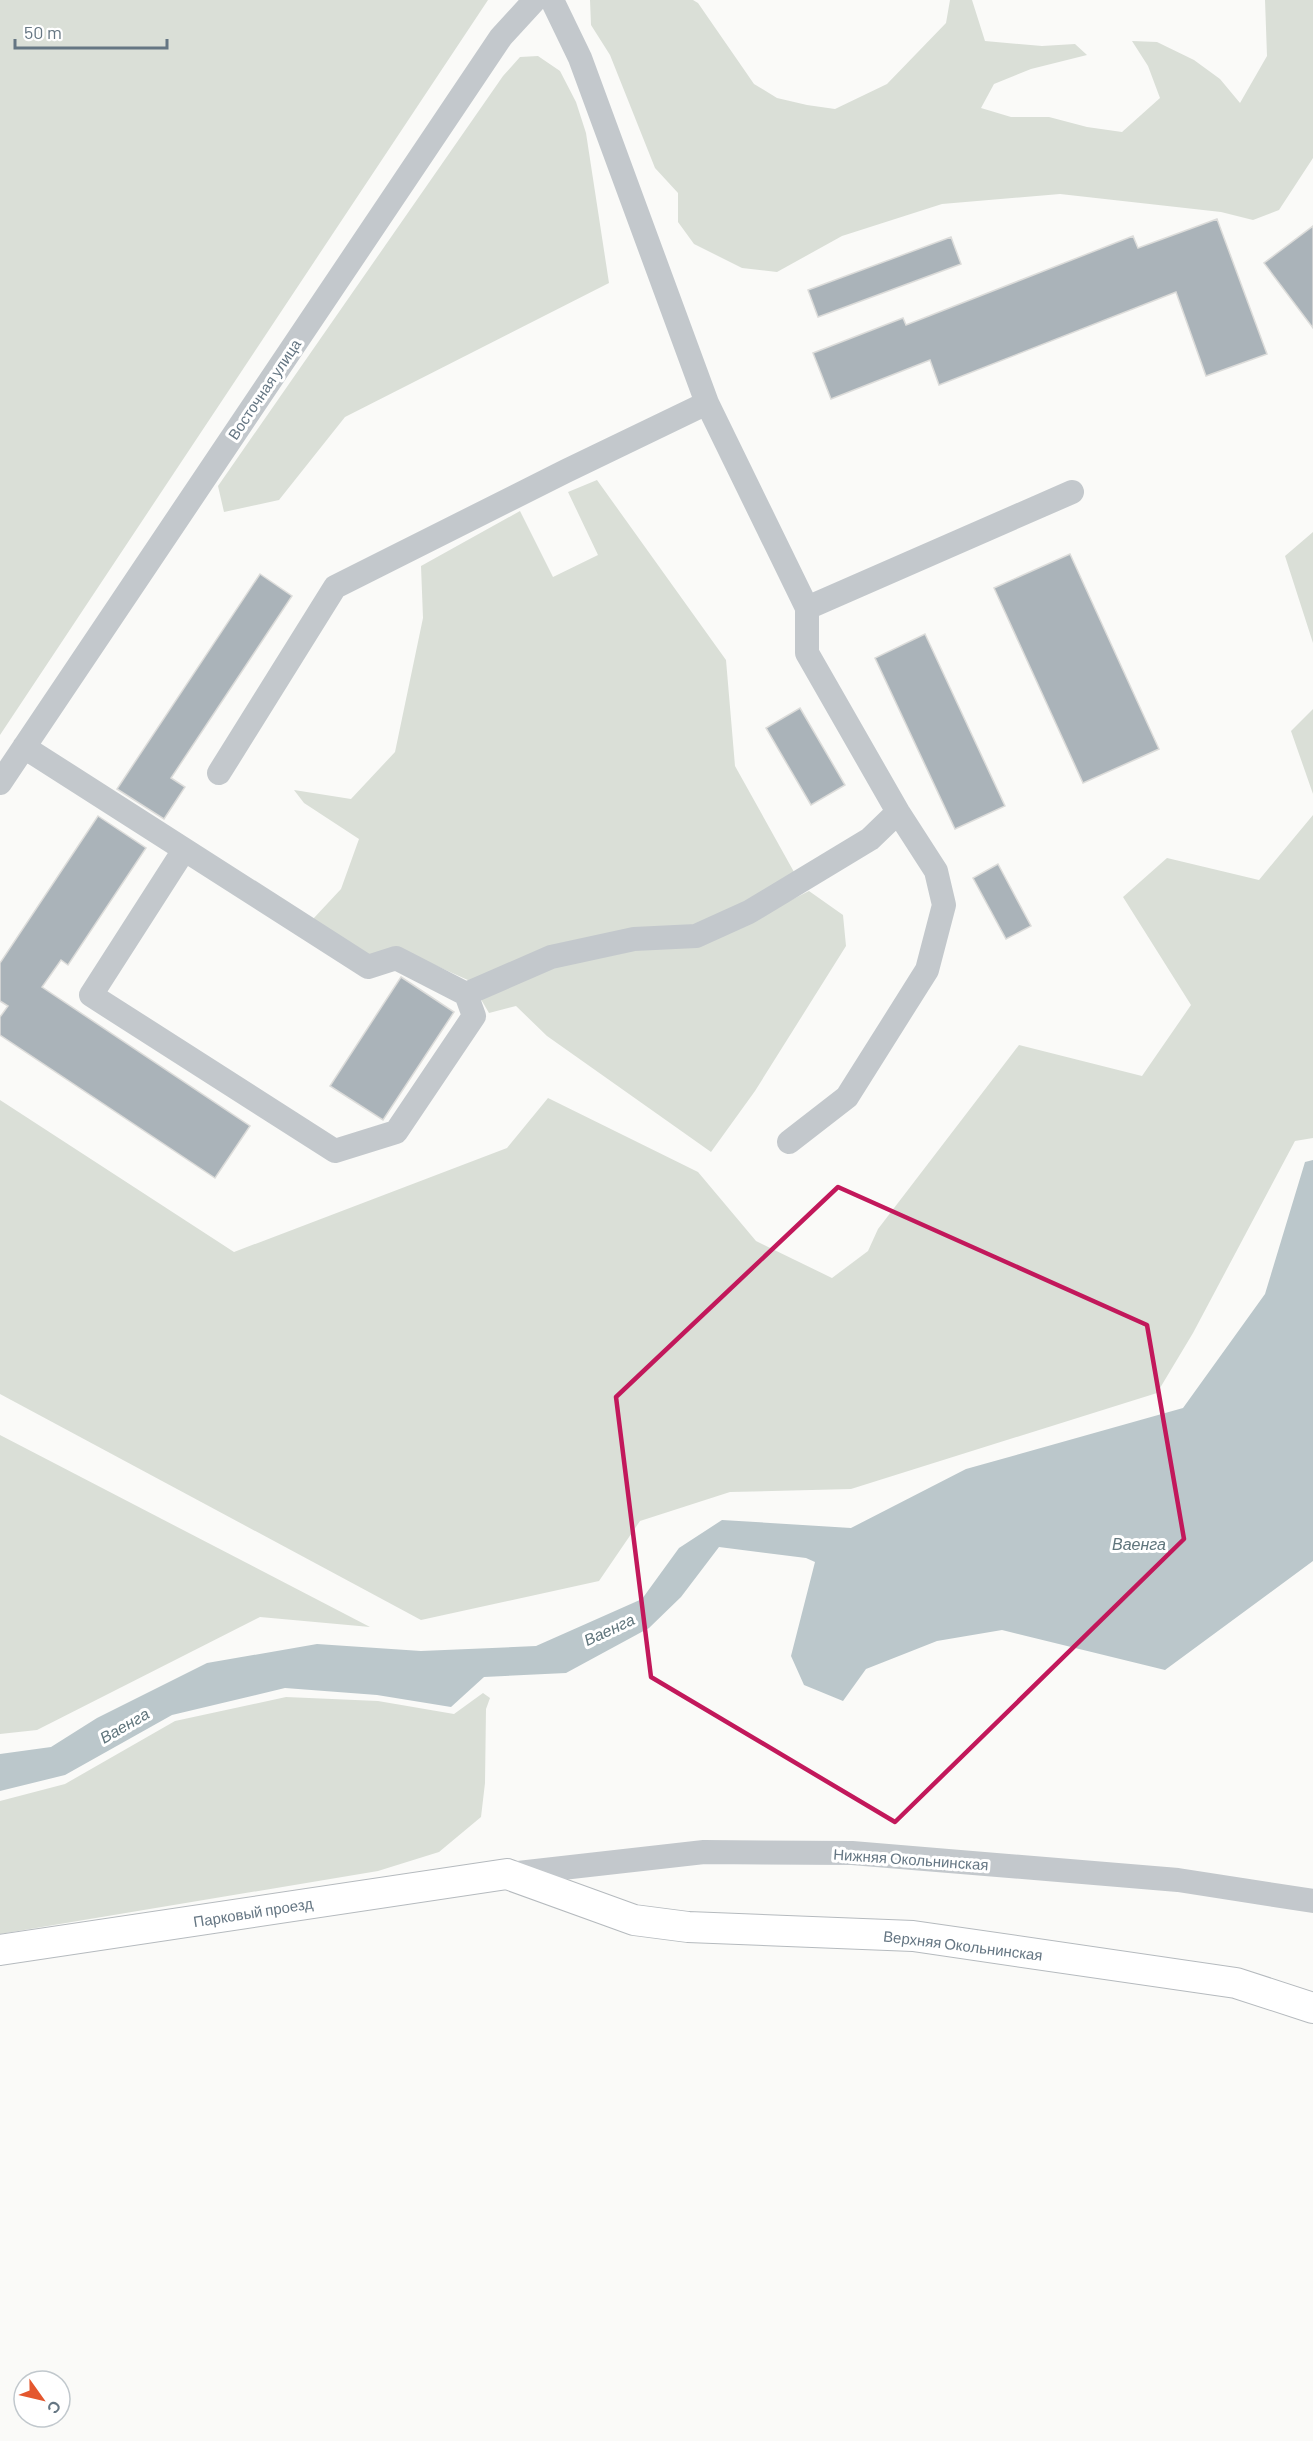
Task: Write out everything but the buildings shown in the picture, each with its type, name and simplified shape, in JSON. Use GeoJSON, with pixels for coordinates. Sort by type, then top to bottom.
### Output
{"type":"FeatureCollection","features":[{"type":"Feature","properties":{"kind":"main road","name":"Парковый проезд"},"geometry":{"type":"LineString","coordinates":[[0,1950],[507,1874]]}},
{"type":"Feature","properties":{"kind":"main road","name":"Верхняя Окольнинская"},"geometry":{"type":"LineString","coordinates":[[507,1874],[634,1920],[688,1927],[913,1936],[1236,1983],[1313,2008]]}},
{"type":"Feature","properties":{"kind":"street","name":"Восточная улица"},"geometry":{"type":"LineString","coordinates":[[0,783],[501,37],[535,0]]}},
{"type":"Feature","properties":{"kind":"street"},"geometry":{"type":"LineString","coordinates":[[552,0],[580,58],[707,403],[807,608],[807,652],[898,812],[936,871],[944,904],[927,970],[847,1097],[789,1142]]}},
{"type":"Feature","properties":{"kind":"street"},"geometry":{"type":"LineString","coordinates":[[219,773],[335,587],[707,403]]}},
{"type":"Feature","properties":{"kind":"street"},"geometry":{"type":"LineString","coordinates":[[807,608],[1072,492]]}},
{"type":"Feature","properties":{"kind":"street"},"geometry":{"type":"LineString","coordinates":[[24,747],[368,967],[396,958],[466,994],[474,1016],[396,1132],[334,1151],[91,995],[184,850]]}},
{"type":"Feature","properties":{"kind":"street"},"geometry":{"type":"LineString","coordinates":[[466,994],[550,957],[634,939],[696,936],[749,912],[870,839],[898,812]]}},
{"type":"Feature","properties":{"kind":"street","name":"Нижняя Окольнинская"},"geometry":{"type":"LineString","coordinates":[[507,1874],[704,1852],[852,1853],[1178,1880],[1313,1901]]}},
{"type":"Feature","properties":{"kind":"highlighted area"},"geometry":{"type":"Polygon","coordinates":[[[838,1187],[1147,1325],[1184,1539],[895,1822],[651,1677],[616,1397],[838,1187]]]}},
{"type":"Feature","properties":{"kind":"shaded area"},"geometry":{"type":"Polygon","coordinates":[[[0,0],[488,0],[0,735],[0,0]]]}},
{"type":"Feature","properties":{"kind":"shaded area"},"geometry":{"type":"Polygon","coordinates":[[[590,0],[693,0],[698,3],[754,84],[777,98],[835,109],[887,84],[946,23],[950,0],[972,0],[985,41],[1042,46],[1075,44],[1087,55],[1031,69],[994,84],[981,108],[1011,117],[1049,117],[1087,127],[1122,132],[1160,98],[1148,66],[1132,41],[1157,42],[1194,60],[1220,79],[1240,103],[1267,56],[1265,0],[1313,0],[1313,158],[1279,210],[1253,220],[1221,212],[1060,194],[942,204],[842,236],[777,272],[742,268],[694,244],[678,222],[678,193],[655,168],[610,55],[591,25],[590,0]]]}},
{"type":"Feature","properties":{"kind":"shaded area"},"geometry":{"type":"Polygon","coordinates":[[[538,56],[560,71],[576,102],[586,133],[609,283],[345,417],[279,500],[224,512],[218,486],[503,76],[520,57],[538,56]]]}},
{"type":"Feature","properties":{"kind":"shaded area"},"geometry":{"type":"Polygon","coordinates":[[[597,480],[726,660],[735,766],[794,872],[756,898],[694,929],[470,981],[408,953],[364,955],[313,919],[341,889],[359,839],[304,803],[294,790],[351,799],[395,752],[423,618],[421,566],[520,511],[553,577],[598,555],[568,492],[597,480]]]}},
{"type":"Feature","properties":{"kind":"shaded area"},"geometry":{"type":"Polygon","coordinates":[[[1313,532],[1313,643],[1285,556],[1313,532]]]}},
{"type":"Feature","properties":{"kind":"shaded area"},"geometry":{"type":"Polygon","coordinates":[[[1313,709],[1313,794],[1291,731],[1313,709]]]}},
{"type":"Feature","properties":{"kind":"shaded area"},"geometry":{"type":"Polygon","coordinates":[[[1313,815],[1313,1138],[1295,1141],[1193,1333],[1157,1393],[851,1489],[730,1492],[640,1521],[599,1581],[421,1620],[0,1394],[0,1100],[234,1252],[507,1148],[548,1098],[698,1172],[756,1241],[832,1278],[868,1251],[878,1229],[1019,1045],[1142,1076],[1191,1005],[1123,897],[1167,858],[1259,880],[1313,815]]]}},
{"type":"Feature","properties":{"kind":"shaded area"},"geometry":{"type":"Polygon","coordinates":[[[809,891],[843,915],[846,946],[755,1091],[711,1152],[547,1036],[516,1006],[489,1013],[479,996],[549,966],[749,921],[809,891]]]}},
{"type":"Feature","properties":{"kind":"shaded area"},"geometry":{"type":"Polygon","coordinates":[[[0,1435],[370,1627],[260,1617],[37,1730],[0,1734],[0,1435]]]}},
{"type":"Feature","properties":{"kind":"shaded area"},"geometry":{"type":"Polygon","coordinates":[[[483,1693],[490,1698],[486,1709],[485,1783],[481,1817],[439,1852],[378,1871],[0,1934],[0,1801],[65,1784],[175,1721],[286,1697],[378,1701],[454,1714],[483,1693]]]}},
{"type":"Feature","properties":{"kind":"water","name":"Ваенга"},"geometry":{"type":"Polygon","coordinates":[[[1313,1160],[1313,1561],[1165,1670],[1002,1630],[937,1641],[866,1669],[843,1701],[804,1685],[791,1656],[815,1562],[806,1558],[719,1547],[681,1597],[649,1628],[566,1673],[484,1677],[451,1707],[377,1695],[285,1688],[172,1715],[65,1775],[0,1791],[0,1754],[51,1747],[97,1718],[207,1663],[317,1644],[421,1651],[536,1646],[642,1599],[679,1548],[722,1520],[851,1528],[966,1469],[1183,1408],[1265,1294],[1305,1162],[1313,1160]]]}}]}
